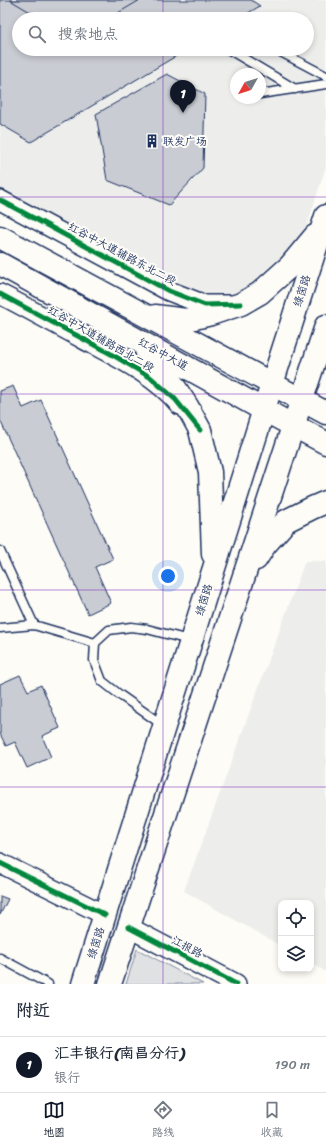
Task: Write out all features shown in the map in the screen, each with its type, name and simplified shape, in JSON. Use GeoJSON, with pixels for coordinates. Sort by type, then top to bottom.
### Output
{"type":"FeatureCollection","features":[{"type":"Feature","properties":{"kind":"main road"},"geometry":{"type":"LineString","coordinates":[[145,315],[186,320],[241,304],[260,293],[290,266],[324,222]]}},
{"type":"Feature","properties":{"kind":"main road","name":"绿茵路"},"geometry":{"type":"LineString","coordinates":[[83,984],[324,222]]}},
{"type":"Feature","properties":{"kind":"main road"},"geometry":{"type":"LineString","coordinates":[[0,237],[326,413]]}},
{"type":"Feature","properties":{"kind":"main road","name":"红谷中大道"},"geometry":{"type":"LineString","coordinates":[[0,264],[326,443]]}},
{"type":"Feature","properties":{"kind":"main road"},"geometry":{"type":"LineString","coordinates":[[110,984],[326,326]]}},
{"type":"Feature","properties":{"kind":"main road"},"geometry":{"type":"LineString","coordinates":[[138,340],[166,374],[187,406],[200,430],[210,472],[213,570]]}},
{"type":"Feature","properties":{"kind":"main road"},"geometry":{"type":"LineString","coordinates":[[243,580],[265,545],[286,521],[326,502]]}},
{"type":"Feature","properties":{"kind":"street","name":"红谷中大道辅路东北二段"},"geometry":{"type":"LineString","coordinates":[[0,200],[169,291],[205,305],[241,304]]}},
{"type":"Feature","properties":{"kind":"street","name":"红谷中大道辅路西北二段"},"geometry":{"type":"LineString","coordinates":[[0,294],[113,355],[150,377],[175,399],[200,430]]}},
{"type":"Feature","properties":{"kind":"street"},"geometry":{"type":"LineString","coordinates":[[0,863],[105,915]]}},
{"type":"Feature","properties":{"kind":"street","name":"江报路"},"geometry":{"type":"LineString","coordinates":[[128,928],[236,984]]}},
{"type":"Feature","properties":{"kind":"lane"},"geometry":{"type":"LineString","coordinates":[[240,56],[295,88]]}},
{"type":"Feature","properties":{"kind":"lane"},"geometry":{"type":"LineString","coordinates":[[288,56],[326,76]]}},
{"type":"Feature","properties":{"kind":"lane"},"geometry":{"type":"LineString","coordinates":[[266,93],[326,84]]}},
{"type":"Feature","properties":{"kind":"lane"},"geometry":{"type":"LineString","coordinates":[[0,551],[34,625]]}},
{"type":"Feature","properties":{"kind":"lane"},"geometry":{"type":"LineString","coordinates":[[0,628],[34,625],[95,643]]}},
{"type":"Feature","properties":{"kind":"lane"},"geometry":{"type":"LineString","coordinates":[[164,726],[102,681],[94,660],[95,643],[109,630],[131,627],[147,629],[191,640]]}},
{"type":"Feature","properties":{"kind":"lane"},"geometry":{"type":"LineString","coordinates":[[0,958],[48,984]]}},
{"type":"Feature","properties":{"kind":"shaded area","name":"联发广场"},"geometry":{"type":"Polygon","coordinates":[[[0,0],[326,0],[326,166],[308,223],[283,266],[242,295],[205,296],[0,189],[0,0]]]}},
{"type":"Feature","properties":{"kind":"shaded area"},"geometry":{"type":"Polygon","coordinates":[[[305,561],[326,561],[326,972],[314,965],[314,900],[278,900],[278,944],[184,891],[305,561]]]}},
{"type":"Feature","properties":{"kind":"shaded area"},"geometry":{"type":"Polygon","coordinates":[[[137,949],[203,984],[126,984],[137,949]]]}},
{"type":"Feature","properties":{"kind":"building"},"geometry":{"type":"Polygon","coordinates":[[[0,0],[251,0],[260,6],[250,12],[12,12],[12,56],[176,56],[31,142],[0,124],[0,0]]]}},
{"type":"Feature","properties":{"kind":"building"},"geometry":{"type":"Polygon","coordinates":[[[10,0],[140,0],[120,12],[30,12],[10,0]]]}},
{"type":"Feature","properties":{"kind":"building","name":"联发广场"},"geometry":{"type":"Polygon","coordinates":[[[167,74],[205,94],[203,168],[169,205],[107,180],[96,114],[167,74]]]}},
{"type":"Feature","properties":{"kind":"building"},"geometry":{"type":"Polygon","coordinates":[[[13,386],[23,408],[41,400],[113,559],[95,567],[111,603],[88,614],[0,420],[0,391],[13,386]]]}},
{"type":"Feature","properties":{"kind":"building"},"geometry":{"type":"Polygon","coordinates":[[[20,675],[28,691],[41,685],[60,728],[42,736],[51,757],[27,768],[15,742],[6,746],[0,734],[0,684],[20,675]]]}},
{"type":"Feature","properties":{"kind":"building"},"geometry":{"type":"Polygon","coordinates":[[[0,896],[8,899],[0,915],[0,896]]]}},
{"type":"Feature","properties":{"kind":"cycle path"},"geometry":{"type":"LineString","coordinates":[[0,200],[169,291],[205,305],[241,304]]}},
{"type":"Feature","properties":{"kind":"cycle path"},"geometry":{"type":"LineString","coordinates":[[0,294],[113,355],[150,377],[175,399],[200,430]]}},
{"type":"Feature","properties":{"kind":"cycle path"},"geometry":{"type":"LineString","coordinates":[[0,863],[105,915]]}},
{"type":"Feature","properties":{"kind":"cycle path"},"geometry":{"type":"LineString","coordinates":[[128,927],[236,984]]}},
{"type":"Feature","properties":{"kind":"place","name":"汇丰银行(南昌分行)"},"geometry":{"type":"Point","coordinates":[183,113]}},
{"type":"Feature","properties":{"kind":"place","name":"联发广场"},"geometry":{"type":"Point","coordinates":[152,141]}}]}
